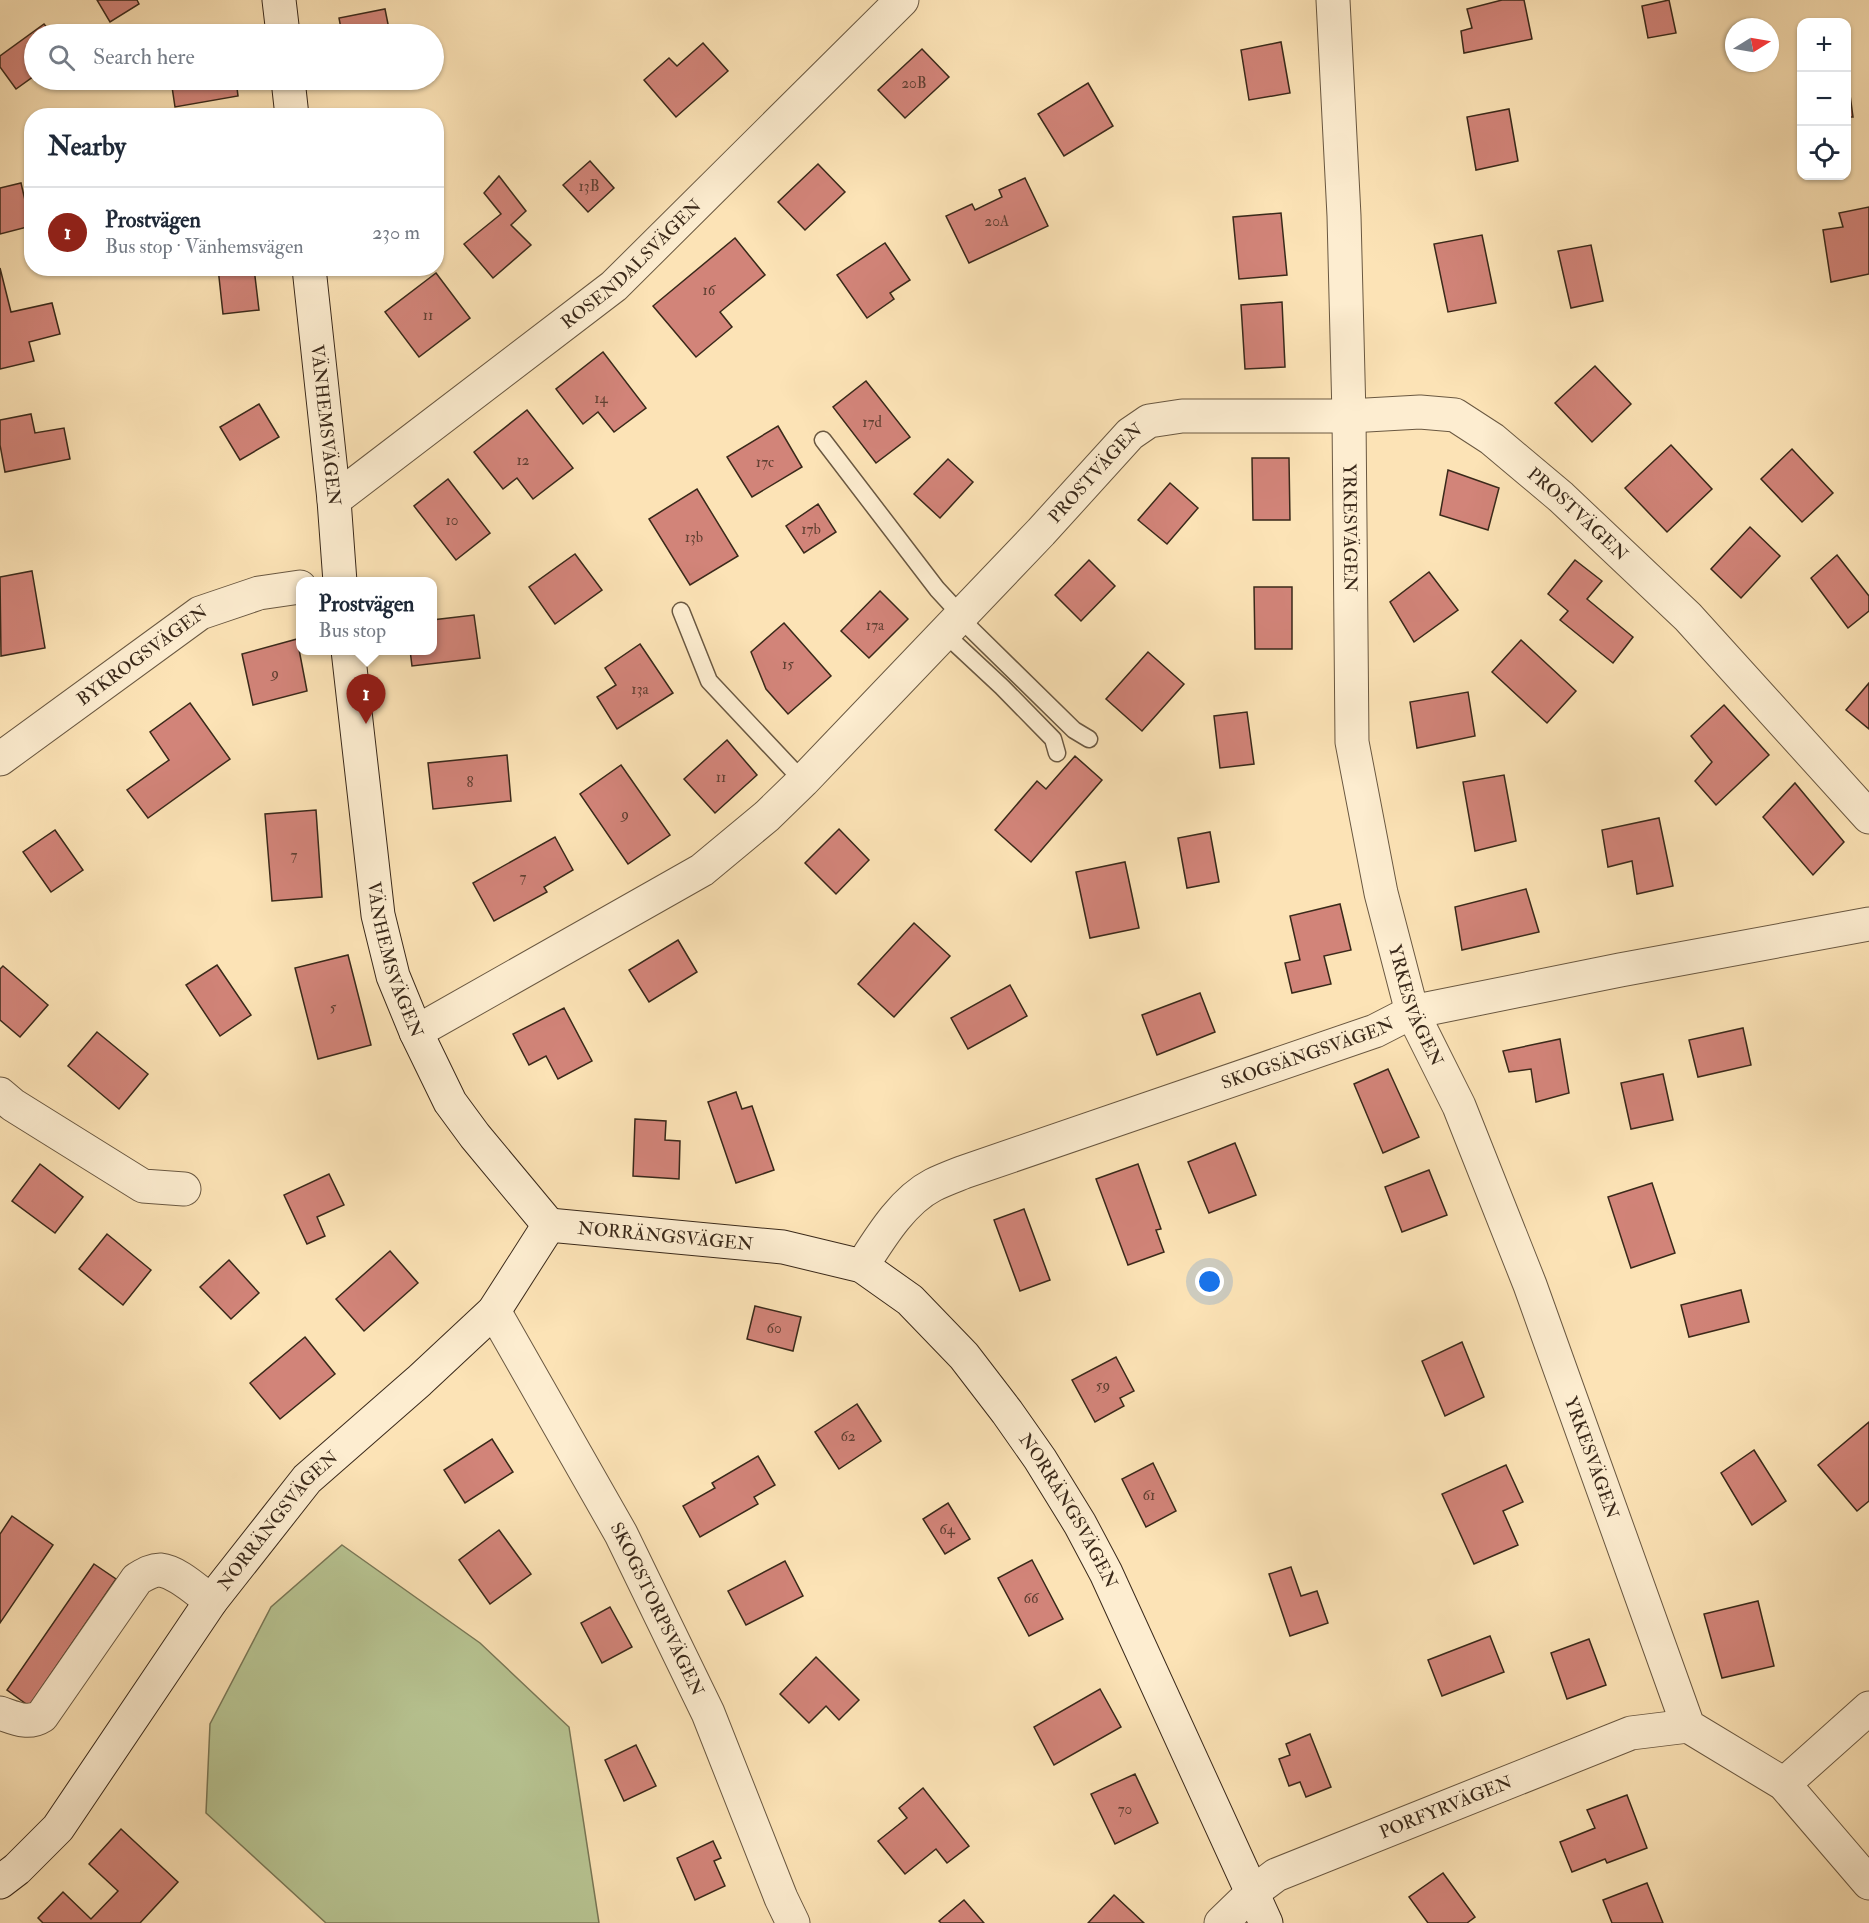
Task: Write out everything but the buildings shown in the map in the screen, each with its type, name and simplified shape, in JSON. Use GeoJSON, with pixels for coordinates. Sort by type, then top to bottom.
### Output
{"type":"FeatureCollection","features":[{"type":"Feature","properties":{"kind":"street"},"geometry":{"type":"LineString","coordinates":[[279,0],[282,24]]}},
{"type":"Feature","properties":{"kind":"street","name":"ROSENDALSVÄGEN"},"geometry":{"type":"LineString","coordinates":[[334,500],[614,286],[902,0]]}},
{"type":"Feature","properties":{"kind":"street","name":"YRKESVÄGEN"},"geometry":{"type":"LineString","coordinates":[[1333,0],[1343,204],[1349,416],[1352,742],[1381,894],[1412,1012],[1459,1106],[1530,1285],[1688,1726]]}},
{"type":"Feature","properties":{"kind":"street"},"geometry":{"type":"LineString","coordinates":[[289,90],[291,108]]}},
{"type":"Feature","properties":{"kind":"street","name":"VÄNHEMSVÄGEN"},"geometry":{"type":"LineString","coordinates":[[310,276],[334,500],[337,577]]}},
{"type":"Feature","properties":{"kind":"street","name":"PROSTVÄGEN"},"geometry":{"type":"LineString","coordinates":[[416,1032],[702,870],[803,781],[1041,532],[1130,434],[1149,421],[1182,416],[1349,416],[1420,412],[1455,415],[1492,439],[1561,497],[1688,617],[1868,815]]}},
{"type":"Feature","properties":{"kind":"street","name":"BYKROGSVÄGEN"},"geometry":{"type":"LineString","coordinates":[[0,759],[200,613],[259,593],[296,587]]}},
{"type":"Feature","properties":{"kind":"street","name":"VÄNHEMSVÄGEN"},"geometry":{"type":"LineString","coordinates":[[348,655],[378,915],[393,976],[416,1032],[450,1102],[475,1136],[549,1225]]}},
{"type":"Feature","properties":{"kind":"street","name":"SKOGSÄNGSVÄGEN"},"geometry":{"type":"LineString","coordinates":[[862,1266],[885,1231],[909,1204],[931,1186],[964,1172],[1375,1031],[1412,1012],[1620,970],[1869,924]]}},
{"type":"Feature","properties":{"kind":"street"},"geometry":{"type":"LineString","coordinates":[[0,1094],[143,1186],[184,1189]]}},
{"type":"Feature","properties":{"kind":"street","name":"NORRÄNGSVÄGEN"},"geometry":{"type":"LineString","coordinates":[[0,1882],[17,1869],[58,1828],[211,1601],[307,1479],[494,1311],[549,1225],[783,1247],[862,1266],[910,1300],[937,1326],[964,1356],[1007,1412],[1040,1459],[1080,1524],[1106,1573],[1266,1923]]}},
{"type":"Feature","properties":{"kind":"street","name":"SKOGSTORPSVÄGEN"},"geometry":{"type":"LineString","coordinates":[[494,1311],[621,1534],[708,1713],[793,1923]]}},
{"type":"Feature","properties":{"kind":"street"},"geometry":{"type":"LineString","coordinates":[[0,1713],[28,1721],[42,1716],[137,1579],[148,1572],[160,1570],[173,1574],[211,1601]]}},
{"type":"Feature","properties":{"kind":"street"},"geometry":{"type":"LineString","coordinates":[[1784,1784],[1869,1708]]}},
{"type":"Feature","properties":{"kind":"street"},"geometry":{"type":"LineString","coordinates":[[1688,1726],[1784,1784],[1869,1882]]}},
{"type":"Feature","properties":{"kind":"street","name":"PORFYRVÄGEN"},"geometry":{"type":"LineString","coordinates":[[1221,1923],[1252,1893],[1276,1875],[1631,1734],[1688,1726]]}},
{"type":"Feature","properties":{"kind":"lane"},"geometry":{"type":"LineString","coordinates":[[823,440],[937,589],[952,624],[1002,687],[1053,739],[1057,753]]}},
{"type":"Feature","properties":{"kind":"lane"},"geometry":{"type":"LineString","coordinates":[[681,611],[708,681],[803,781]]}},
{"type":"Feature","properties":{"kind":"lane"},"geometry":{"type":"LineString","coordinates":[[952,624],[971,629],[1074,730],[1089,739]]}},
{"type":"Feature","properties":{"kind":"green space"},"geometry":{"type":"Polygon","coordinates":[[[342,1545],[480,1643],[569,1727],[599,1923],[326,1923],[206,1813],[210,1724],[271,1607],[342,1545]]]}},
{"type":"Feature","properties":{"kind":"place","name":"Prostvägen"},"geometry":{"type":"Point","coordinates":[366,724]}}]}
